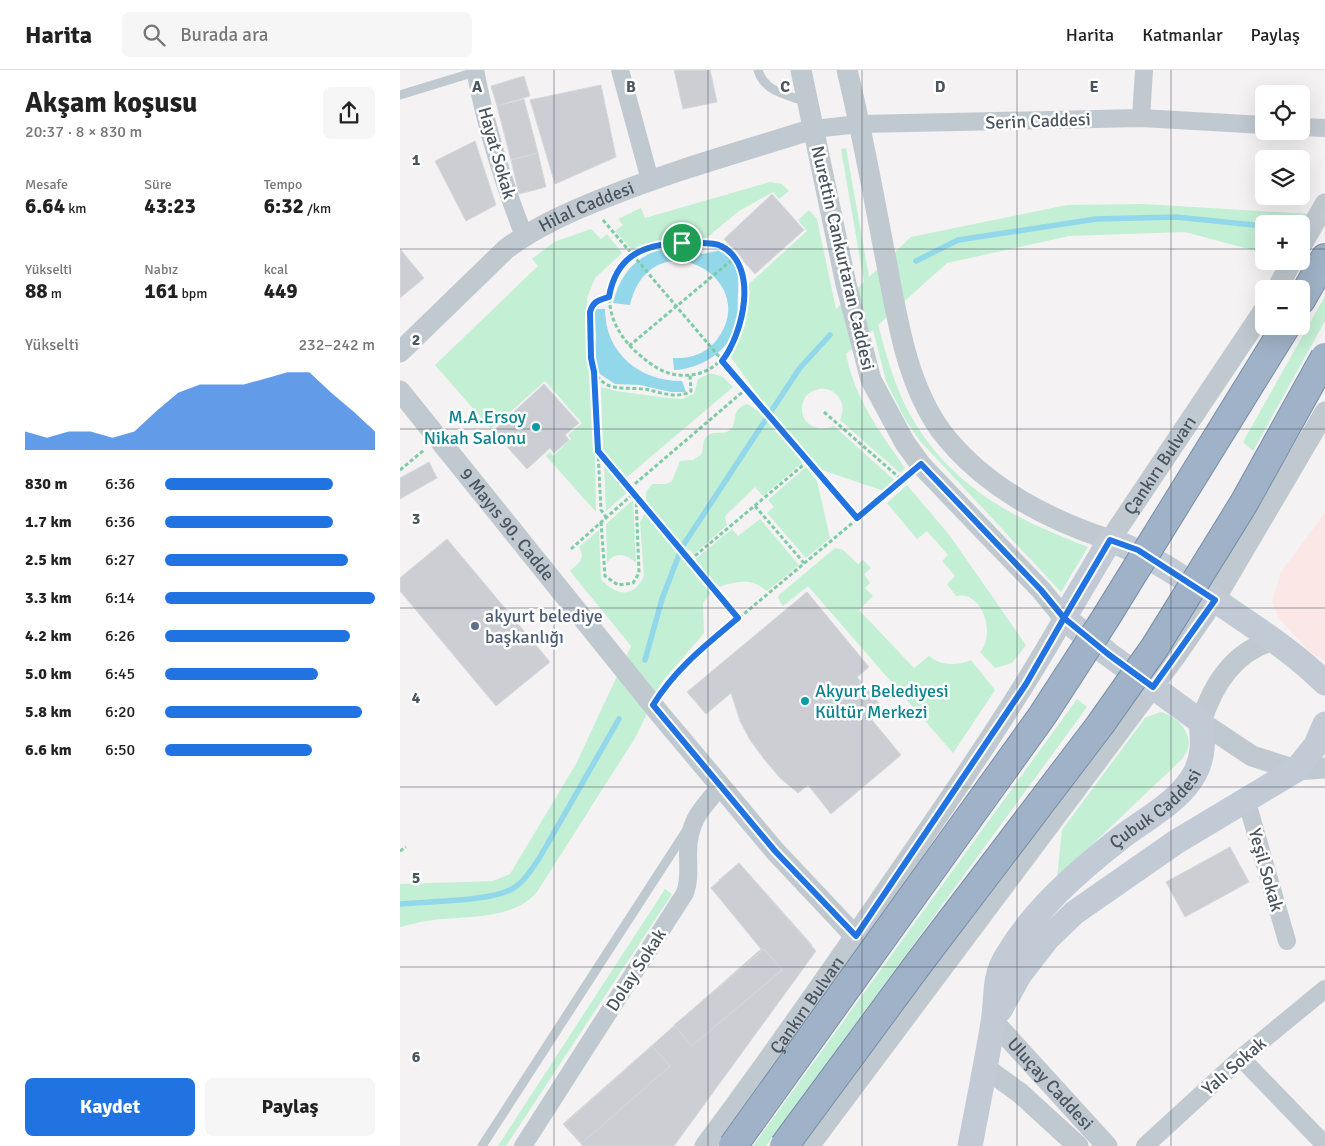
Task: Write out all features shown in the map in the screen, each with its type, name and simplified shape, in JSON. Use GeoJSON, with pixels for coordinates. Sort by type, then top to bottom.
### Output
{"type":"FeatureCollection","features":[{"type":"Feature","properties":{"kind":"highway"},"geometry":{"type":"LineString","coordinates":[[1310,284],[1325,258]]}},
{"type":"Feature","properties":{"kind":"highway","name":"Çankırı Bulvarı"},"geometry":{"type":"LineString","coordinates":[[732,1146],[1042,716],[1105,619],[1280,335]]}},
{"type":"Feature","properties":{"kind":"highway"},"geometry":{"type":"LineString","coordinates":[[784,1146],[1089,740],[1155,647],[1244,502],[1325,358]]}},
{"type":"Feature","properties":{"kind":"main road"},"geometry":{"type":"LineString","coordinates":[[1110,540],[1138,550],[1215,600],[1306,664],[1325,683]]}},
{"type":"Feature","properties":{"kind":"main road","name":"Çankırı Bulvarı"},"geometry":{"type":"LineString","coordinates":[[1064,618],[1110,540]]}},
{"type":"Feature","properties":{"kind":"main road"},"geometry":{"type":"LineString","coordinates":[[1064,618],[1108,654],[1201,722]]}},
{"type":"Feature","properties":{"kind":"main road","name":"Çubuk Caddesi"},"geometry":{"type":"LineString","coordinates":[[970,1146],[993,1021],[994,991],[1005,959],[1031,920],[1117,840],[1176,796],[1194,774],[1202,754],[1201,722]]}},
{"type":"Feature","properties":{"kind":"main road","name":"Çubuk Caddesi"},"geometry":{"type":"LineString","coordinates":[[993,1021],[1020,974],[1047,939],[1074,913],[1176,842],[1296,770],[1316,745],[1325,724]]}},
{"type":"Feature","properties":{"kind":"street"},"geometry":{"type":"LineString","coordinates":[[620,70],[650,180]]}},
{"type":"Feature","properties":{"kind":"street","name":"Nurettin Cankurtaran Caddesi"},"geometry":{"type":"LineString","coordinates":[[801,70],[846,284],[871,380],[905,444],[921,464],[1029,578],[1064,618]]}},
{"type":"Feature","properties":{"kind":"street"},"geometry":{"type":"LineString","coordinates":[[847,70],[860,124],[897,315],[912,372],[923,401],[940,429],[956,449],[982,472],[1034,509],[1059,521],[1110,540]]}},
{"type":"Feature","properties":{"kind":"street"},"geometry":{"type":"LineString","coordinates":[[1141,118],[1144,70]]}},
{"type":"Feature","properties":{"kind":"street","name":"Hayat Sokak"},"geometry":{"type":"LineString","coordinates":[[475,71],[489,131],[508,194],[524,236]]}},
{"type":"Feature","properties":{"kind":"street","name":"Serin Caddesi"},"geometry":{"type":"LineString","coordinates":[[813,129],[860,124],[1141,118],[1255,124]]}},
{"type":"Feature","properties":{"kind":"street"},"geometry":{"type":"LineString","coordinates":[[1310,127],[1325,128]]}},
{"type":"Feature","properties":{"kind":"street","name":"Hilal Caddesi"},"geometry":{"type":"LineString","coordinates":[[400,352],[489,265],[524,236],[590,204],[650,180],[813,129]]}},
{"type":"Feature","properties":{"kind":"street"},"geometry":{"type":"LineString","coordinates":[[1310,230],[1325,204]]}},
{"type":"Feature","properties":{"kind":"street","name":"Çankırı Bulvarı"},"geometry":{"type":"LineString","coordinates":[[1110,540],[1255,323]]}},
{"type":"Feature","properties":{"kind":"street","name":"9 Mayıs 90. Cadde"},"geometry":{"type":"LineString","coordinates":[[400,391],[657,710]]}},
{"type":"Feature","properties":{"kind":"street"},"geometry":{"type":"LineString","coordinates":[[809,1146],[1153,687],[1215,600],[1325,412]]}},
{"type":"Feature","properties":{"kind":"street","name":"Çankırı Bulvarı"},"geometry":{"type":"LineString","coordinates":[[706,1146],[856,936],[1026,684],[1064,618]]}},
{"type":"Feature","properties":{"kind":"street"},"geometry":{"type":"LineString","coordinates":[[1274,640],[1258,644],[1239,658],[1224,674],[1209,696],[1201,722],[1252,756],[1296,770],[1325,768]]}},
{"type":"Feature","properties":{"kind":"street"},"geometry":{"type":"LineString","coordinates":[[657,710],[775,851],[856,936]]}},
{"type":"Feature","properties":{"kind":"street","name":"Dolay Sokak"},"geometry":{"type":"LineString","coordinates":[[523,1146],[685,893],[689,881],[688,840],[693,820],[721,786]]}},
{"type":"Feature","properties":{"kind":"street","name":"Yeşil Sokak"},"geometry":{"type":"LineString","coordinates":[[1246,799],[1287,941]]}},
{"type":"Feature","properties":{"kind":"street","name":"Yalı Sokak"},"geometry":{"type":"LineString","coordinates":[[1145,1146],[1241,1058],[1325,989]]}},
{"type":"Feature","properties":{"kind":"street","name":"Uluçay Caddesi"},"geometry":{"type":"LineString","coordinates":[[993,1021],[1107,1146]]}},
{"type":"Feature","properties":{"kind":"street"},"geometry":{"type":"LineString","coordinates":[[1241,1058],[1325,1145]]}},
{"type":"Feature","properties":{"kind":"street","name":"Uluçay Caddesi"},"geometry":{"type":"LineString","coordinates":[[984,1067],[1020,1093],[1069,1145]]}},
{"type":"Feature","properties":{"kind":"lane"},"geometry":{"type":"LineString","coordinates":[[758,70],[762,82],[772,89],[808,102]]}},
{"type":"Feature","properties":{"kind":"lane"},"geometry":{"type":"LineString","coordinates":[[400,96],[475,71]]}},
{"type":"Feature","properties":{"kind":"lane"},"geometry":{"type":"LineString","coordinates":[[482,1146],[693,820]]}},
{"type":"Feature","properties":{"kind":"path"},"geometry":{"type":"LineString","coordinates":[[590,204],[857,518]]}},
{"type":"Feature","properties":{"kind":"path"},"geometry":{"type":"LineString","coordinates":[[670,243],[718,244],[738,261],[744,286],[741,320],[733,342],[714,367],[690,376],[664,372],[629,346],[616,323],[609,297],[611,283],[618,268],[624,261],[634,258],[651,248],[670,243]]}},
{"type":"Feature","properties":{"kind":"path"},"geometry":{"type":"LineString","coordinates":[[629,346],[733,259]]}},
{"type":"Feature","properties":{"kind":"path"},"geometry":{"type":"LineString","coordinates":[[606,517],[601,510],[594,372],[591,358],[590,312],[592,305],[596,301],[609,297]]}},
{"type":"Feature","properties":{"kind":"path"},"geometry":{"type":"LineString","coordinates":[[594,372],[610,386],[676,395],[691,391],[690,376]]}},
{"type":"Feature","properties":{"kind":"path"},"geometry":{"type":"LineString","coordinates":[[630,488],[746,389]]}},
{"type":"Feature","properties":{"kind":"path"},"geometry":{"type":"LineString","coordinates":[[824,412],[902,480]]}},
{"type":"Feature","properties":{"kind":"path"},"geometry":{"type":"LineString","coordinates":[[400,470],[438,439]]}},
{"type":"Feature","properties":{"kind":"path"},"geometry":{"type":"LineString","coordinates":[[598,451],[738,618]]}},
{"type":"Feature","properties":{"kind":"path"},"geometry":{"type":"LineString","coordinates":[[689,559],[808,461]]}},
{"type":"Feature","properties":{"kind":"path"},"geometry":{"type":"LineString","coordinates":[[657,710],[665,686],[678,670],[921,464]]}},
{"type":"Feature","properties":{"kind":"path"},"geometry":{"type":"LineString","coordinates":[[571,548],[606,517],[635,495]]}},
{"type":"Feature","properties":{"kind":"path"},"geometry":{"type":"LineString","coordinates":[[601,522],[605,576],[618,585],[633,583],[639,573],[635,495]]}},
{"type":"Feature","properties":{"kind":"path"},"geometry":{"type":"LineString","coordinates":[[755,506],[804,563]]}},
{"type":"Feature","properties":{"kind":"path"},"geometry":{"type":"LineString","coordinates":[[400,851],[406,847]]}},
{"type":"Feature","properties":{"kind":"shaded area"},"geometry":{"type":"Polygon","coordinates":[[[1325,513],[1325,661],[1309,651],[1279,618],[1272,602],[1281,572],[1325,513]]]}},
{"type":"Feature","properties":{"kind":"green space"},"geometry":{"type":"Polygon","coordinates":[[[846,148],[869,277],[911,237],[1067,205],[1143,204],[1311,214],[1310,216],[1255,215],[1255,251],[1185,232],[1069,236],[947,263],[878,325],[894,380],[908,411],[924,437],[942,460],[963,479],[1009,511],[1060,536],[1088,547],[1061,592],[920,441],[905,419],[886,381],[873,330],[846,354],[850,371],[869,414],[905,468],[900,473],[840,420],[842,404],[839,397],[828,389],[813,391],[806,396],[802,411],[804,417],[812,426],[826,428],[834,426],[894,480],[884,491],[822,470],[776,417],[771,425],[803,462],[763,496],[755,487],[725,516],[727,525],[694,554],[689,549],[685,560],[711,592],[703,603],[704,633],[663,681],[635,738],[537,892],[526,902],[500,913],[424,921],[400,927],[400,884],[493,881],[510,874],[576,764],[631,646],[570,571],[582,558],[579,547],[599,530],[601,579],[612,589],[618,591],[629,592],[635,589],[644,576],[640,522],[645,513],[672,544],[676,538],[646,502],[646,492],[652,484],[666,484],[672,481],[680,461],[693,460],[701,455],[704,441],[708,435],[729,431],[741,407],[747,404],[758,411],[763,402],[730,356],[745,326],[749,284],[807,231],[798,220],[809,210],[817,219],[836,309],[864,282],[841,149],[846,148]]]}},
{"type":"Feature","properties":{"kind":"green space"},"geometry":{"type":"Polygon","coordinates":[[[770,182],[782,184],[789,191],[779,199],[773,192],[739,211],[704,240],[667,240],[651,243],[632,250],[615,231],[623,225],[618,219],[641,208],[645,218],[770,182]]]}},
{"type":"Feature","properties":{"kind":"green space"},"geometry":{"type":"Polygon","coordinates":[[[591,229],[601,239],[607,234],[622,253],[595,278],[587,298],[590,374],[594,400],[596,512],[546,456],[550,452],[553,456],[571,439],[568,435],[582,423],[545,381],[491,429],[435,365],[538,266],[532,259],[554,242],[591,229]]]}},
{"type":"Feature","properties":{"kind":"green space"},"geometry":{"type":"Polygon","coordinates":[[[1325,296],[1325,321],[1253,451],[1243,442],[1303,335],[1310,335],[1310,323],[1325,296]]]}},
{"type":"Feature","properties":{"kind":"green space"},"geometry":{"type":"Polygon","coordinates":[[[711,373],[723,377],[733,387],[627,477],[603,452],[601,387],[616,391],[682,399],[694,394],[698,379],[711,373]]]}},
{"type":"Feature","properties":{"kind":"green space"},"geometry":{"type":"Polygon","coordinates":[[[604,464],[628,492],[606,511],[604,464]]]}},
{"type":"Feature","properties":{"kind":"green space"},"geometry":{"type":"Polygon","coordinates":[[[806,467],[817,481],[830,538],[806,558],[767,513],[774,507],[768,500],[806,467]]]}},
{"type":"Feature","properties":{"kind":"green space"},"geometry":{"type":"Polygon","coordinates":[[[907,485],[950,536],[1026,645],[1012,663],[995,668],[980,652],[985,644],[987,635],[984,615],[980,607],[973,600],[965,596],[956,596],[947,584],[955,576],[942,561],[948,555],[927,531],[917,539],[887,503],[907,485]]]}},
{"type":"Feature","properties":{"kind":"green space"},"geometry":{"type":"Polygon","coordinates":[[[633,500],[636,563],[625,556],[617,555],[607,563],[606,524],[633,500]]]}},
{"type":"Feature","properties":{"kind":"green space"},"geometry":{"type":"Polygon","coordinates":[[[760,519],[799,565],[767,591],[750,582],[732,583],[719,587],[694,560],[732,529],[738,536],[760,519]]]}},
{"type":"Feature","properties":{"kind":"green space"},"geometry":{"type":"Polygon","coordinates":[[[835,548],[843,550],[858,564],[863,560],[871,568],[864,574],[870,583],[865,588],[873,596],[859,610],[914,668],[929,656],[939,662],[950,664],[971,660],[995,690],[953,753],[808,586],[783,606],[778,598],[779,595],[835,548]]]}},
{"type":"Feature","properties":{"kind":"green space"},"geometry":{"type":"Polygon","coordinates":[[[1077,699],[1087,707],[766,1146],[753,1146],[1077,699]]]}},
{"type":"Feature","properties":{"kind":"green space"},"geometry":{"type":"Polygon","coordinates":[[[1160,712],[1176,720],[1188,736],[1188,748],[1182,759],[1057,878],[1062,830],[1145,718],[1160,712]]]}},
{"type":"Feature","properties":{"kind":"green space"},"geometry":{"type":"Polygon","coordinates":[[[665,889],[672,894],[506,1146],[498,1146],[665,889]]]}},
{"type":"Feature","properties":{"kind":"water"},"geometry":{"type":"Polygon","coordinates":[[[666,248],[688,249],[703,254],[721,250],[727,254],[737,269],[738,313],[732,335],[720,351],[712,357],[684,369],[674,370],[673,358],[685,358],[706,350],[715,342],[727,319],[727,297],[716,279],[700,266],[680,261],[659,264],[642,278],[630,305],[613,303],[620,283],[631,267],[646,255],[666,248]]]}},
{"type":"Feature","properties":{"kind":"water"},"geometry":{"type":"Polygon","coordinates":[[[594,309],[605,309],[611,339],[627,362],[652,376],[666,380],[682,381],[686,392],[671,392],[640,385],[615,384],[600,374],[593,362],[596,337],[594,309]]]}},
{"type":"Feature","properties":{"kind":"building"},"geometry":{"type":"Polygon","coordinates":[[[674,70],[710,70],[717,102],[683,109],[674,70]]]}},
{"type":"Feature","properties":{"kind":"building"},"geometry":{"type":"Polygon","coordinates":[[[524,76],[530,96],[497,106],[491,86],[524,76]]]}},
{"type":"Feature","properties":{"kind":"building"},"geometry":{"type":"Polygon","coordinates":[[[601,85],[616,157],[555,184],[530,100],[601,85]]]}},
{"type":"Feature","properties":{"kind":"building"},"geometry":{"type":"Polygon","coordinates":[[[524,99],[538,153],[511,160],[497,106],[524,99]]]}},
{"type":"Feature","properties":{"kind":"building"},"geometry":{"type":"Polygon","coordinates":[[[475,141],[496,205],[466,221],[435,161],[475,141]]]}},
{"type":"Feature","properties":{"kind":"building"},"geometry":{"type":"Polygon","coordinates":[[[538,153],[546,187],[519,194],[511,160],[538,153]]]}},
{"type":"Feature","properties":{"kind":"building"},"geometry":{"type":"Polygon","coordinates":[[[772,194],[804,230],[755,274],[724,239],[772,194]]]}},
{"type":"Feature","properties":{"kind":"building"},"geometry":{"type":"Polygon","coordinates":[[[400,249],[424,278],[400,298],[400,249]]]}},
{"type":"Feature","properties":{"kind":"building","name":"M.A.Ersoy Nikah Salonu"},"geometry":{"type":"Polygon","coordinates":[[[544,384],[579,423],[565,435],[569,440],[554,453],[550,448],[527,469],[493,431],[544,384]]]}},
{"type":"Feature","properties":{"kind":"building"},"geometry":{"type":"Polygon","coordinates":[[[429,462],[437,478],[400,499],[400,478],[429,462]]]}},
{"type":"Feature","properties":{"kind":"building","name":"akyurt belediye başkanlığı"},"geometry":{"type":"Polygon","coordinates":[[[447,539],[550,662],[496,706],[400,591],[400,578],[447,539]]]}},
{"type":"Feature","properties":{"kind":"building","name":"Akyurt Belediyesi Kültür Merkezi"},"geometry":{"type":"Polygon","coordinates":[[[807,592],[869,667],[857,677],[884,709],[872,720],[901,755],[831,814],[808,785],[798,793],[780,778],[764,759],[750,740],[740,721],[731,693],[706,714],[687,692],[807,592]]]}},
{"type":"Feature","properties":{"kind":"building"},"geometry":{"type":"Polygon","coordinates":[[[1230,847],[1249,882],[1185,917],[1166,882],[1230,847]]]}},
{"type":"Feature","properties":{"kind":"building"},"geometry":{"type":"Polygon","coordinates":[[[739,863],[812,945],[792,962],[719,880],[739,863]]]}},
{"type":"Feature","properties":{"kind":"building"},"geometry":{"type":"Polygon","coordinates":[[[739,863],[816,951],[674,1146],[583,1146],[563,1124],[761,949],[711,888],[739,863]]]}},
{"type":"Feature","properties":{"kind":"building"},"geometry":{"type":"Polygon","coordinates":[[[764,949],[782,970],[692,1046],[674,1025],[764,949]]]}},
{"type":"Feature","properties":{"kind":"building"},"geometry":{"type":"Polygon","coordinates":[[[652,1046],[670,1066],[582,1143],[565,1124],[652,1046]]]}},
{"type":"Feature","properties":{"kind":"waterway"},"geometry":{"type":"LineString","coordinates":[[916,261],[958,240],[1096,219],[1176,217],[1255,225]]}},
{"type":"Feature","properties":{"kind":"waterway"},"geometry":{"type":"LineString","coordinates":[[645,660],[662,599],[682,547],[799,369],[830,335]]}},
{"type":"Feature","properties":{"kind":"waterway"},"geometry":{"type":"LineString","coordinates":[[400,904],[473,899],[501,893],[512,889],[520,883],[540,857],[619,719]]}},
{"type":"Feature","properties":{"kind":"place","name":"M.A.Ersoy Nikah Salonu"},"geometry":{"type":"Point","coordinates":[536,427]}},
{"type":"Feature","properties":{"kind":"place","name":"akyurt belediye başkanlığı"},"geometry":{"type":"Point","coordinates":[475,626]}},
{"type":"Feature","properties":{"kind":"place","name":"Akyurt Belediyesi Kültür Merkezi"},"geometry":{"type":"Point","coordinates":[805,701]}},
{"type":"Feature","properties":{"kind":"route"},"geometry":{"type":"LineString","coordinates":[[682,243],[670,243],[651,248],[624,261],[618,268],[611,283],[609,297],[596,301],[592,305],[590,312],[591,358],[594,372],[598,451],[738,618],[678,670],[653,705],[775,851],[856,936],[970,770],[1026,684],[1064,618],[1153,687],[1215,600],[1138,550],[1110,540],[1064,618],[1041,590],[921,464],[857,518],[722,361],[739,330],[741,320],[744,277],[738,261],[724,247],[718,244],[682,243]]}}]}
